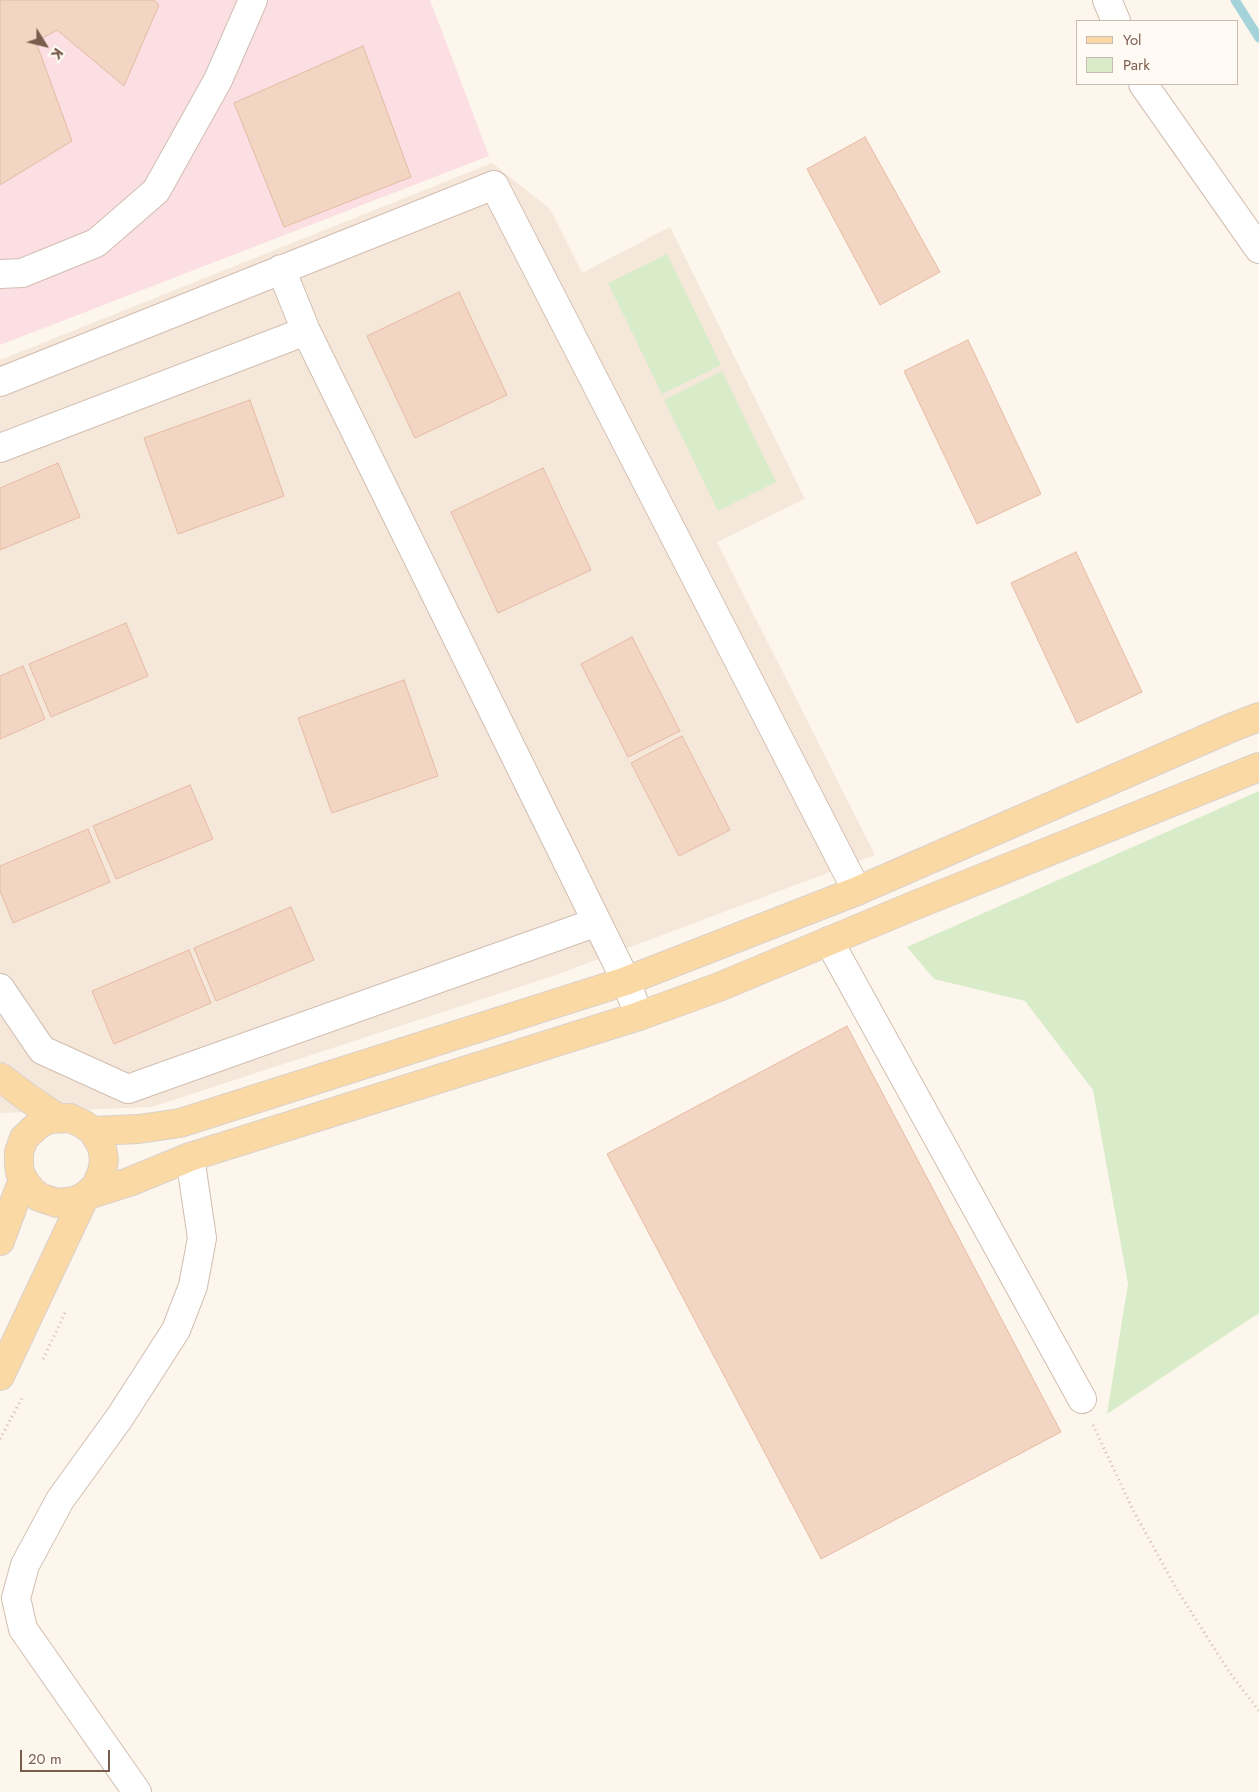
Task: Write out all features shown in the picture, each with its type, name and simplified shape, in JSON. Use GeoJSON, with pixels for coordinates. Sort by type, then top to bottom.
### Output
{"type":"FeatureCollection","features":[{"type":"Feature","properties":{"kind":"main road"},"geometry":{"type":"LineString","coordinates":[[93,1132],[139,1129],[180,1123],[626,981],[857,890],[1259,717]]}},
{"type":"Feature","properties":{"kind":"main road"},"geometry":{"type":"LineString","coordinates":[[0,1152],[31,1190],[47,1201],[65,1203],[76,1201],[190,1157],[639,1016],[719,987],[1259,766]]}},
{"type":"Feature","properties":{"kind":"main road"},"geometry":{"type":"LineString","coordinates":[[0,1077],[58,1118]]}},
{"type":"Feature","properties":{"kind":"main road"},"geometry":{"type":"LineString","coordinates":[[0,1241],[23,1179],[19,1159],[24,1138],[38,1125],[49,1119],[70,1118],[83,1124],[93,1132],[102,1147],[104,1160],[102,1172],[96,1186],[85,1196],[0,1376]]}},
{"type":"Feature","properties":{"kind":"street"},"geometry":{"type":"LineString","coordinates":[[0,274],[22,273],[96,243],[156,191],[218,80],[253,0]]}},
{"type":"Feature","properties":{"kind":"street"},"geometry":{"type":"LineString","coordinates":[[1107,0],[1116,20]]}},
{"type":"Feature","properties":{"kind":"street"},"geometry":{"type":"LineString","coordinates":[[1144,85],[1259,249]]}},
{"type":"Feature","properties":{"kind":"street"},"geometry":{"type":"LineString","coordinates":[[0,382],[494,185],[857,890]]}},
{"type":"Feature","properties":{"kind":"street"},"geometry":{"type":"LineString","coordinates":[[281,269],[306,330],[626,981],[639,1016]]}},
{"type":"Feature","properties":{"kind":"street"},"geometry":{"type":"LineString","coordinates":[[0,448],[306,330]]}},
{"type":"Feature","properties":{"kind":"street"},"geometry":{"type":"LineString","coordinates":[[0,988],[42,1050],[128,1089],[597,922]]}},
{"type":"Feature","properties":{"kind":"street"},"geometry":{"type":"LineString","coordinates":[[829,941],[1082,1400]]}},
{"type":"Feature","properties":{"kind":"street"},"geometry":{"type":"LineString","coordinates":[[136,1792],[23,1629],[16,1598],[25,1565],[60,1500],[120,1417],[176,1330],[193,1286],[202,1238],[190,1157]]}},
{"type":"Feature","properties":{"kind":"path"},"geometry":{"type":"LineString","coordinates":[[1082,1400],[1133,1510],[1176,1588],[1230,1673],[1259,1711]]}},
{"type":"Feature","properties":{"kind":"shaded area"},"geometry":{"type":"Polygon","coordinates":[[[0,0],[430,0],[489,156],[0,345],[0,0]]]}},
{"type":"Feature","properties":{"kind":"shaded area"},"geometry":{"type":"Polygon","coordinates":[[[492,163],[550,209],[582,273],[670,227],[805,499],[717,542],[875,855],[556,975],[152,1107],[0,1113],[0,360],[492,163]]]}},
{"type":"Feature","properties":{"kind":"green space"},"geometry":{"type":"Polygon","coordinates":[[[667,254],[721,365],[662,394],[608,283],[667,254]]]}},
{"type":"Feature","properties":{"kind":"green space"},"geometry":{"type":"Polygon","coordinates":[[[722,371],[776,482],[718,511],[664,400],[722,371]]]}},
{"type":"Feature","properties":{"kind":"green space"},"geometry":{"type":"Polygon","coordinates":[[[1259,791],[1259,1313],[1107,1414],[1128,1284],[1093,1090],[1025,1001],[934,979],[907,947],[1259,791]]]}},
{"type":"Feature","properties":{"kind":"building"},"geometry":{"type":"Polygon","coordinates":[[[0,0],[154,0],[159,5],[124,86],[57,30],[36,42],[72,141],[0,185],[0,0]]]}},
{"type":"Feature","properties":{"kind":"building"},"geometry":{"type":"Polygon","coordinates":[[[363,46],[411,177],[284,227],[234,103],[363,46]]]}},
{"type":"Feature","properties":{"kind":"building"},"geometry":{"type":"Polygon","coordinates":[[[865,137],[940,272],[880,305],[807,169],[865,137]]]}},
{"type":"Feature","properties":{"kind":"building"},"geometry":{"type":"Polygon","coordinates":[[[459,292],[507,395],[415,438],[367,336],[459,292]]]}},
{"type":"Feature","properties":{"kind":"building"},"geometry":{"type":"Polygon","coordinates":[[[968,340],[1041,494],[977,524],[904,371],[968,340]]]}},
{"type":"Feature","properties":{"kind":"building"},"geometry":{"type":"Polygon","coordinates":[[[250,400],[284,496],[178,534],[144,438],[250,400]]]}},
{"type":"Feature","properties":{"kind":"building"},"geometry":{"type":"Polygon","coordinates":[[[58,463],[80,517],[0,550],[0,488],[58,463]]]}},
{"type":"Feature","properties":{"kind":"building"},"geometry":{"type":"Polygon","coordinates":[[[543,468],[591,570],[498,613],[451,512],[543,468]]]}},
{"type":"Feature","properties":{"kind":"building"},"geometry":{"type":"Polygon","coordinates":[[[1076,552],[1142,692],[1077,723],[1011,583],[1076,552]]]}},
{"type":"Feature","properties":{"kind":"building"},"geometry":{"type":"Polygon","coordinates":[[[126,623],[148,676],[51,717],[29,664],[126,623]]]}},
{"type":"Feature","properties":{"kind":"building"},"geometry":{"type":"Polygon","coordinates":[[[632,637],[680,731],[628,757],[581,664],[632,637]]]}},
{"type":"Feature","properties":{"kind":"building"},"geometry":{"type":"Polygon","coordinates":[[[23,666],[45,719],[0,739],[0,676],[23,666]]]}},
{"type":"Feature","properties":{"kind":"building"},"geometry":{"type":"Polygon","coordinates":[[[404,680],[438,776],[332,813],[298,718],[404,680]]]}},
{"type":"Feature","properties":{"kind":"building"},"geometry":{"type":"Polygon","coordinates":[[[682,736],[730,830],[679,856],[631,763],[682,736]]]}},
{"type":"Feature","properties":{"kind":"building"},"geometry":{"type":"Polygon","coordinates":[[[190,785],[213,839],[116,879],[93,826],[190,785]]]}},
{"type":"Feature","properties":{"kind":"building"},"geometry":{"type":"Polygon","coordinates":[[[88,829],[110,882],[13,923],[0,891],[0,866],[88,829]]]}},
{"type":"Feature","properties":{"kind":"building"},"geometry":{"type":"Polygon","coordinates":[[[291,907],[314,960],[216,1001],[194,948],[291,907]]]}},
{"type":"Feature","properties":{"kind":"building"},"geometry":{"type":"Polygon","coordinates":[[[189,950],[211,1003],[114,1044],[92,991],[189,950]]]}},
{"type":"Feature","properties":{"kind":"building"},"geometry":{"type":"Polygon","coordinates":[[[847,1026],[1061,1432],[821,1559],[607,1154],[847,1026]]]}},
{"type":"Feature","properties":{"kind":"waterway"},"geometry":{"type":"LineString","coordinates":[[1235,0],[1259,38]]}}]}
